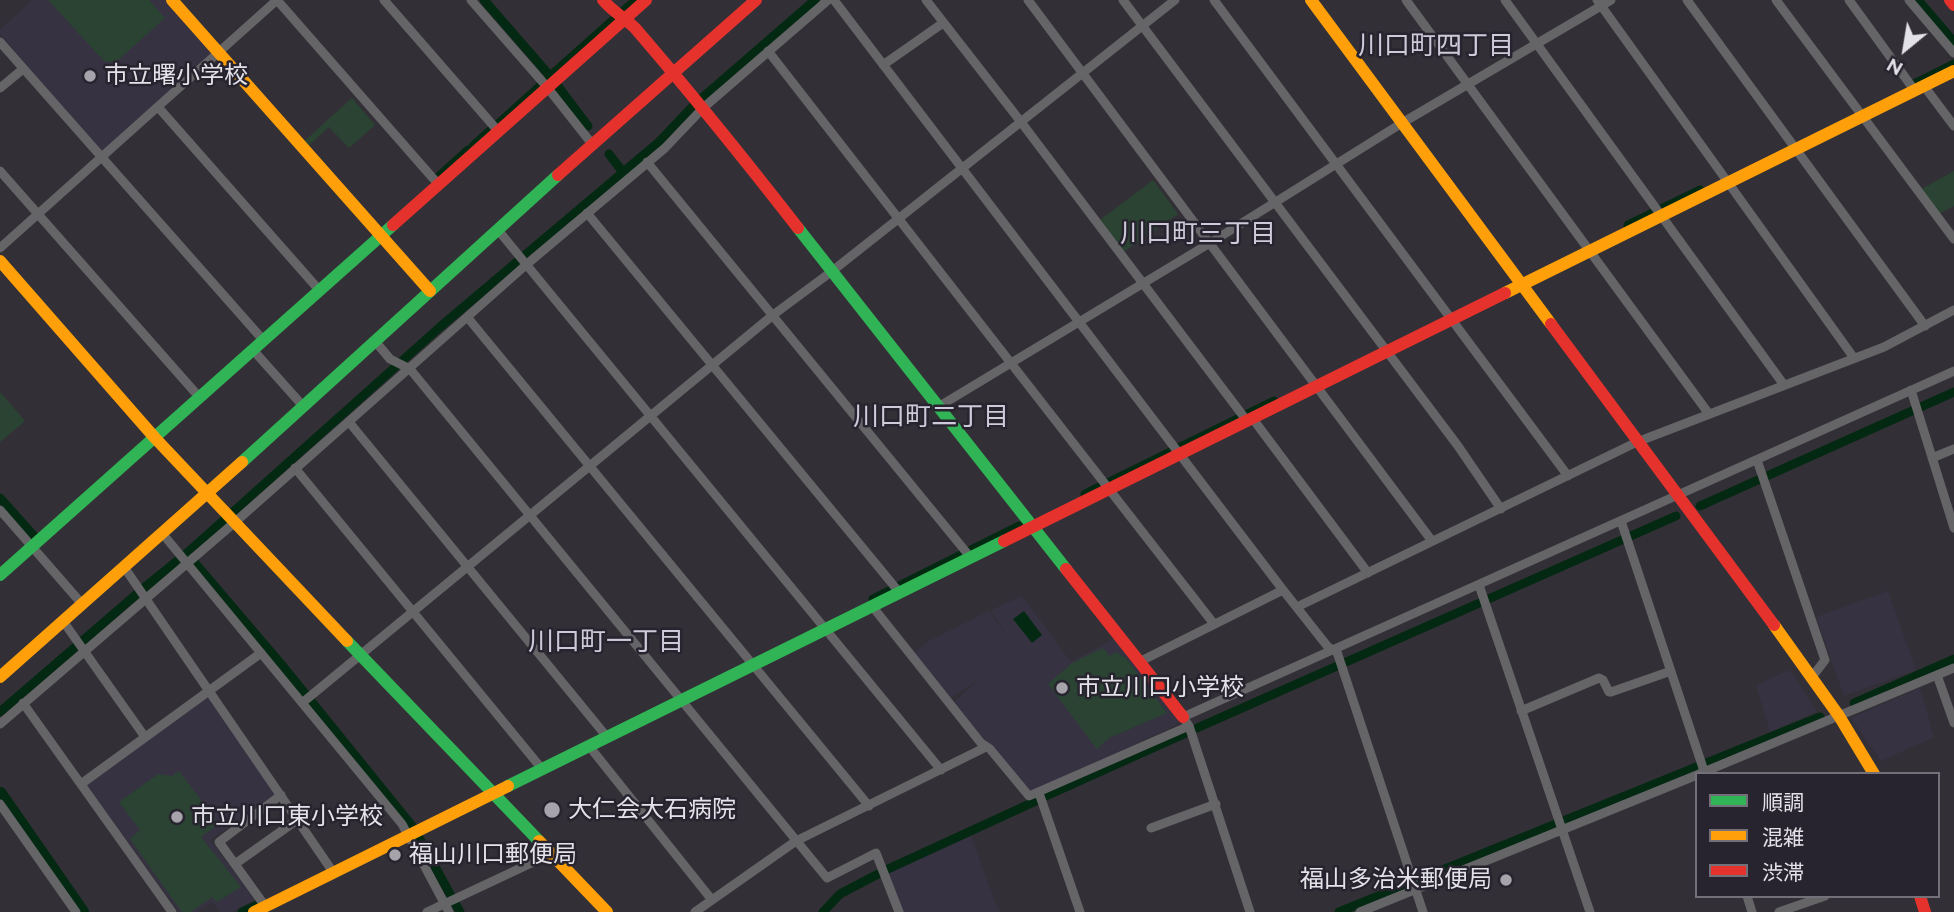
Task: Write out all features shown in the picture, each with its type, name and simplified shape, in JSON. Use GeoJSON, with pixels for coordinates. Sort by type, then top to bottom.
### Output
{"type":"FeatureCollection","features":[{"type":"Feature","properties":{"kind":"street"},"geometry":{"type":"LineString","coordinates":[[172,0],[430,291]]}},
{"type":"Feature","properties":{"kind":"street"},"geometry":{"type":"LineString","coordinates":[[0,248],[277,0],[438,184]]}},
{"type":"Feature","properties":{"kind":"street"},"geometry":{"type":"LineString","coordinates":[[384,0],[498,131]]}},
{"type":"Feature","properties":{"kind":"street"},"geometry":{"type":"LineString","coordinates":[[471,0],[552,83],[592,144]]}},
{"type":"Feature","properties":{"kind":"street"},"geometry":{"type":"LineString","coordinates":[[603,0],[615,15],[624,19],[676,73],[1186,721],[1250,912]]}},
{"type":"Feature","properties":{"kind":"street"},"geometry":{"type":"LineString","coordinates":[[0,575],[646,0]]}},
{"type":"Feature","properties":{"kind":"street"},"geometry":{"type":"LineString","coordinates":[[0,677],[207,494],[592,144],[756,0]]}},
{"type":"Feature","properties":{"kind":"street"},"geometry":{"type":"LineString","coordinates":[[0,724],[145,601],[527,264],[666,148],[698,101],[768,51],[828,0]]}},
{"type":"Feature","properties":{"kind":"street"},"geometry":{"type":"LineString","coordinates":[[834,0],[1283,590],[1328,647],[1337,652],[1423,912]]}},
{"type":"Feature","properties":{"kind":"street"},"geometry":{"type":"LineString","coordinates":[[926,0],[1368,573]]}},
{"type":"Feature","properties":{"kind":"street"},"geometry":{"type":"LineString","coordinates":[[1028,0],[1432,541]]}},
{"type":"Feature","properties":{"kind":"street"},"geometry":{"type":"LineString","coordinates":[[1123,0],[1466,457],[1501,509]]}},
{"type":"Feature","properties":{"kind":"street"},"geometry":{"type":"LineString","coordinates":[[302,703],[773,315],[1175,0]]}},
{"type":"Feature","properties":{"kind":"street"},"geometry":{"type":"LineString","coordinates":[[1214,0],[1568,476]]}},
{"type":"Feature","properties":{"kind":"street"},"geometry":{"type":"LineString","coordinates":[[1311,0],[1812,677],[1873,772]]}},
{"type":"Feature","properties":{"kind":"street"},"geometry":{"type":"LineString","coordinates":[[1406,0],[1709,414]]}},
{"type":"Feature","properties":{"kind":"street"},"geometry":{"type":"LineString","coordinates":[[1505,0],[1784,385]]}},
{"type":"Feature","properties":{"kind":"street"},"geometry":{"type":"LineString","coordinates":[[938,407],[1144,284],[1599,3],[1611,0]]}},
{"type":"Feature","properties":{"kind":"street"},"geometry":{"type":"LineString","coordinates":[[1688,0],[1925,326]]}},
{"type":"Feature","properties":{"kind":"street"},"geometry":{"type":"LineString","coordinates":[[1776,0],[1954,239]]}},
{"type":"Feature","properties":{"kind":"street"},"geometry":{"type":"LineString","coordinates":[[1849,0],[1954,126]]}},
{"type":"Feature","properties":{"kind":"street"},"geometry":{"type":"LineString","coordinates":[[1909,0],[1954,53]]}},
{"type":"Feature","properties":{"kind":"street"},"geometry":{"type":"LineString","coordinates":[[1950,0],[1954,5]]}},
{"type":"Feature","properties":{"kind":"street"},"geometry":{"type":"LineString","coordinates":[[1599,3],[1854,358]]}},
{"type":"Feature","properties":{"kind":"street"},"geometry":{"type":"LineString","coordinates":[[883,65],[943,23]]}},
{"type":"Feature","properties":{"kind":"street"},"geometry":{"type":"LineString","coordinates":[[0,42],[101,157],[258,345],[303,405]]}},
{"type":"Feature","properties":{"kind":"street"},"geometry":{"type":"LineString","coordinates":[[768,51],[1214,624]]}},
{"type":"Feature","properties":{"kind":"street"},"geometry":{"type":"LineString","coordinates":[[0,88],[23,69]]}},
{"type":"Feature","properties":{"kind":"street"},"geometry":{"type":"LineString","coordinates":[[281,795],[219,842],[235,864],[259,909],[1954,71]]}},
{"type":"Feature","properties":{"kind":"street"},"geometry":{"type":"LineString","coordinates":[[158,107],[320,291]]}},
{"type":"Feature","properties":{"kind":"street"},"geometry":{"type":"LineString","coordinates":[[648,162],[971,558]]}},
{"type":"Feature","properties":{"kind":"street"},"geometry":{"type":"LineString","coordinates":[[0,171],[200,398]]}},
{"type":"Feature","properties":{"kind":"street"},"geometry":{"type":"LineString","coordinates":[[587,213],[899,592]]}},
{"type":"Feature","properties":{"kind":"street"},"geometry":{"type":"LineString","coordinates":[[498,230],[941,770]]}},
{"type":"Feature","properties":{"kind":"street"},"geometry":{"type":"LineString","coordinates":[[0,261],[155,438],[602,910]]}},
{"type":"Feature","properties":{"kind":"street"},"geometry":{"type":"LineString","coordinates":[[1297,607],[1637,442],[1884,347],[1954,310]]}},
{"type":"Feature","properties":{"kind":"street"},"geometry":{"type":"LineString","coordinates":[[468,318],[869,806]]}},
{"type":"Feature","properties":{"kind":"street"},"geometry":{"type":"LineString","coordinates":[[375,341],[390,359],[410,369],[827,878],[876,853],[899,912]]}},
{"type":"Feature","properties":{"kind":"street"},"geometry":{"type":"LineString","coordinates":[[872,606],[1027,795],[1039,793],[1333,650],[1954,371]]}},
{"type":"Feature","properties":{"kind":"street"},"geometry":{"type":"LineString","coordinates":[[1911,390],[1954,528]]}},
{"type":"Feature","properties":{"kind":"street"},"geometry":{"type":"LineString","coordinates":[[349,422],[607,737]]}},
{"type":"Feature","properties":{"kind":"street"},"geometry":{"type":"LineString","coordinates":[[1931,458],[1954,449]]}},
{"type":"Feature","properties":{"kind":"street"},"geometry":{"type":"LineString","coordinates":[[1757,460],[1825,660],[1812,677]]}},
{"type":"Feature","properties":{"kind":"street"},"geometry":{"type":"LineString","coordinates":[[295,468],[542,769]]}},
{"type":"Feature","properties":{"kind":"street"},"geometry":{"type":"LineString","coordinates":[[0,510],[82,604]]}},
{"type":"Feature","properties":{"kind":"street"},"geometry":{"type":"LineString","coordinates":[[1621,521],[1702,770],[1954,668]]}},
{"type":"Feature","properties":{"kind":"street"},"geometry":{"type":"LineString","coordinates":[[162,533],[176,550],[190,561],[261,653],[411,834],[449,904]]}},
{"type":"Feature","properties":{"kind":"street"},"geometry":{"type":"LineString","coordinates":[[124,568],[333,872]]}},
{"type":"Feature","properties":{"kind":"street"},"geometry":{"type":"LineString","coordinates":[[1479,584],[1590,912]]}},
{"type":"Feature","properties":{"kind":"street"},"geometry":{"type":"LineString","coordinates":[[1139,662],[1283,590]]}},
{"type":"Feature","properties":{"kind":"street"},"geometry":{"type":"LineString","coordinates":[[63,621],[145,737]]}},
{"type":"Feature","properties":{"kind":"street"},"geometry":{"type":"LineString","coordinates":[[81,784],[261,653]]}},
{"type":"Feature","properties":{"kind":"street"},"geometry":{"type":"LineString","coordinates":[[1521,711],[1599,678],[1611,692],[1671,671]]}},
{"type":"Feature","properties":{"kind":"street"},"geometry":{"type":"LineString","coordinates":[[1937,675],[1954,723]]}},
{"type":"Feature","properties":{"kind":"street"},"geometry":{"type":"LineString","coordinates":[[23,703],[172,912]]}},
{"type":"Feature","properties":{"kind":"street"},"geometry":{"type":"LineString","coordinates":[[589,746],[712,900]]}},
{"type":"Feature","properties":{"kind":"street"},"geometry":{"type":"LineString","coordinates":[[695,912],[796,841],[986,747]]}},
{"type":"Feature","properties":{"kind":"street"},"geometry":{"type":"LineString","coordinates":[[1360,912],[1414,884],[1695,773]]}},
{"type":"Feature","properties":{"kind":"street"},"geometry":{"type":"LineString","coordinates":[[1039,793],[1080,912]]}},
{"type":"Feature","properties":{"kind":"street"},"geometry":{"type":"LineString","coordinates":[[0,804],[76,912]]}},
{"type":"Feature","properties":{"kind":"street"},"geometry":{"type":"LineString","coordinates":[[1151,828],[1216,804]]}},
{"type":"Feature","properties":{"kind":"street"},"geometry":{"type":"LineString","coordinates":[[235,864],[297,820]]}},
{"type":"Feature","properties":{"kind":"street"},"geometry":{"type":"LineString","coordinates":[[427,912],[449,904],[549,852]]}},
{"type":"Feature","properties":{"kind":"street"},"geometry":{"type":"LineString","coordinates":[[1779,912],[1819,898]]}},
{"type":"Feature","properties":{"kind":"shaded area","name":"市立曙小学校"},"geometry":{"type":"Polygon","coordinates":[[[32,0],[167,0],[211,49],[211,53],[104,149],[99,150],[0,34],[0,30],[32,0]]]}},
{"type":"Feature","properties":{"kind":"shaded area"},"geometry":{"type":"Polygon","coordinates":[[[48,0],[149,0],[165,18],[115,63],[104,61],[48,0]]]}},
{"type":"Feature","properties":{"kind":"shaded area"},"geometry":{"type":"Polygon","coordinates":[[[352,98],[375,125],[349,148],[329,127],[304,150],[300,145],[352,98]]]}},
{"type":"Feature","properties":{"kind":"shaded area"},"geometry":{"type":"Polygon","coordinates":[[[1954,171],[1954,206],[1935,216],[1918,191],[1954,171]]]}},
{"type":"Feature","properties":{"kind":"shaded area"},"geometry":{"type":"Polygon","coordinates":[[[1153,180],[1178,214],[1119,255],[1096,223],[1153,180]]]}},
{"type":"Feature","properties":{"kind":"shaded area"},"geometry":{"type":"Polygon","coordinates":[[[0,392],[25,421],[0,442],[0,392]]]}},
{"type":"Feature","properties":{"kind":"shaded area"},"geometry":{"type":"Polygon","coordinates":[[[1888,591],[1916,670],[1844,696],[1816,617],[1888,591]]]}},
{"type":"Feature","properties":{"kind":"shaded area","name":"市立川口小学校"},"geometry":{"type":"Polygon","coordinates":[[[1022,596],[1071,662],[1115,638],[1179,722],[1177,725],[1030,792],[953,703],[978,680],[949,699],[913,653],[929,641],[989,611],[1007,636],[991,610],[1022,596]]]}},
{"type":"Feature","properties":{"kind":"shaded area"},"geometry":{"type":"Polygon","coordinates":[[[1024,611],[1042,635],[1032,643],[1013,619],[1024,611]]]}},
{"type":"Feature","properties":{"kind":"shaded area"},"geometry":{"type":"Polygon","coordinates":[[[1103,648],[1110,656],[1116,652],[1126,658],[1167,713],[1109,738],[1097,749],[1048,684],[1072,663],[1103,648]]]}},
{"type":"Feature","properties":{"kind":"shaded area"},"geometry":{"type":"Polygon","coordinates":[[[1790,670],[1817,711],[1770,732],[1756,685],[1790,670]]]}},
{"type":"Feature","properties":{"kind":"shaded area"},"geometry":{"type":"Polygon","coordinates":[[[1920,688],[1934,737],[1881,761],[1851,718],[1920,688]]]}},
{"type":"Feature","properties":{"kind":"shaded area","name":"市立川口東小学校"},"geometry":{"type":"Polygon","coordinates":[[[207,697],[211,699],[276,794],[210,840],[255,900],[231,912],[220,912],[212,902],[197,912],[179,912],[86,784],[207,697]]]}},
{"type":"Feature","properties":{"kind":"shaded area"},"geometry":{"type":"Polygon","coordinates":[[[179,771],[219,824],[201,837],[241,887],[217,902],[212,897],[191,912],[182,912],[130,839],[140,830],[119,802],[158,774],[172,776],[179,771]]]}},
{"type":"Feature","properties":{"kind":"shaded area"},"geometry":{"type":"Polygon","coordinates":[[[970,834],[999,912],[896,912],[882,876],[970,834]]]}},
{"type":"Feature","properties":{"kind":"waterway"},"geometry":{"type":"LineString","coordinates":[[484,0],[550,76],[588,126]]}},
{"type":"Feature","properties":{"kind":"waterway"},"geometry":{"type":"LineString","coordinates":[[621,13],[636,0]]}},
{"type":"Feature","properties":{"kind":"waterway"},"geometry":{"type":"LineString","coordinates":[[0,712],[187,553],[440,327],[659,142],[693,106],[815,0]]}},
{"type":"Feature","properties":{"kind":"waterway"},"geometry":{"type":"LineString","coordinates":[[1918,0],[1954,42]]}},
{"type":"Feature","properties":{"kind":"waterway"},"geometry":{"type":"LineString","coordinates":[[548,78],[612,21]]}},
{"type":"Feature","properties":{"kind":"waterway"},"geometry":{"type":"LineString","coordinates":[[1914,84],[1954,64]]}},
{"type":"Feature","properties":{"kind":"waterway"},"geometry":{"type":"LineString","coordinates":[[498,124],[539,87]]}},
{"type":"Feature","properties":{"kind":"waterway"},"geometry":{"type":"LineString","coordinates":[[473,146],[492,129]]}},
{"type":"Feature","properties":{"kind":"waterway"},"geometry":{"type":"LineString","coordinates":[[434,181],[468,150]]}},
{"type":"Feature","properties":{"kind":"waterway"},"geometry":{"type":"LineString","coordinates":[[609,154],[622,171]]}},
{"type":"Feature","properties":{"kind":"waterway"},"geometry":{"type":"LineString","coordinates":[[1628,225],[1700,190]]}},
{"type":"Feature","properties":{"kind":"waterway"},"geometry":{"type":"LineString","coordinates":[[1700,506],[1954,392]]}},
{"type":"Feature","properties":{"kind":"waterway"},"geometry":{"type":"LineString","coordinates":[[1085,494],[1274,401]]}},
{"type":"Feature","properties":{"kind":"waterway"},"geometry":{"type":"LineString","coordinates":[[0,498],[34,536]]}},
{"type":"Feature","properties":{"kind":"waterway"},"geometry":{"type":"LineString","coordinates":[[1197,728],[1676,516]]}},
{"type":"Feature","properties":{"kind":"waterway"},"geometry":{"type":"LineString","coordinates":[[873,599],[1019,526]]}},
{"type":"Feature","properties":{"kind":"waterway"},"geometry":{"type":"LineString","coordinates":[[188,555],[286,670],[413,827],[460,912]]}},
{"type":"Feature","properties":{"kind":"waterway"},"geometry":{"type":"LineString","coordinates":[[1854,703],[1954,659]]}},
{"type":"Feature","properties":{"kind":"waterway"},"geometry":{"type":"LineString","coordinates":[[1339,912],[1820,717]]}},
{"type":"Feature","properties":{"kind":"waterway"},"geometry":{"type":"LineString","coordinates":[[1046,796],[1184,734]]}},
{"type":"Feature","properties":{"kind":"waterway"},"geometry":{"type":"LineString","coordinates":[[0,794],[82,912]]}},
{"type":"Feature","properties":{"kind":"waterway"},"geometry":{"type":"LineString","coordinates":[[888,869],[1036,801]]}},
{"type":"Feature","properties":{"kind":"waterway"},"geometry":{"type":"LineString","coordinates":[[823,912],[840,894],[880,873]]}},
{"type":"Feature","properties":{"kind":"waterway"},"geometry":{"type":"LineString","coordinates":[[242,912],[259,904]]}},
{"type":"Feature","properties":{"kind":"traffic: fast"},"geometry":{"type":"LineString","coordinates":[[242,462],[558,175]]}},
{"type":"Feature","properties":{"kind":"traffic: fast"},"geometry":{"type":"LineString","coordinates":[[0,575],[393,225]]}},
{"type":"Feature","properties":{"kind":"traffic: fast"},"geometry":{"type":"LineString","coordinates":[[798,228],[1066,569]]}},
{"type":"Feature","properties":{"kind":"traffic: fast"},"geometry":{"type":"LineString","coordinates":[[508,786],[1004,541]]}},
{"type":"Feature","properties":{"kind":"traffic: fast"},"geometry":{"type":"LineString","coordinates":[[347,641],[539,841]]}},
{"type":"Feature","properties":{"kind":"traffic: slow"},"geometry":{"type":"LineString","coordinates":[[172,0],[430,291]]}},
{"type":"Feature","properties":{"kind":"traffic: slow"},"geometry":{"type":"LineString","coordinates":[[1311,0],[1551,324]]}},
{"type":"Feature","properties":{"kind":"traffic: slow"},"geometry":{"type":"LineString","coordinates":[[1505,293],[1954,71]]}},
{"type":"Feature","properties":{"kind":"traffic: slow"},"geometry":{"type":"LineString","coordinates":[[0,261],[155,438],[347,641]]}},
{"type":"Feature","properties":{"kind":"traffic: slow"},"geometry":{"type":"LineString","coordinates":[[0,677],[242,462]]}},
{"type":"Feature","properties":{"kind":"traffic: slow"},"geometry":{"type":"LineString","coordinates":[[1774,625],[1839,716],[1873,772]]}},
{"type":"Feature","properties":{"kind":"traffic: slow"},"geometry":{"type":"LineString","coordinates":[[254,912],[508,786]]}},
{"type":"Feature","properties":{"kind":"traffic: slow"},"geometry":{"type":"LineString","coordinates":[[539,841],[607,912]]}},
{"type":"Feature","properties":{"kind":"traffic: jam"},"geometry":{"type":"LineString","coordinates":[[603,0],[635,28],[798,228]]}},
{"type":"Feature","properties":{"kind":"traffic: jam"},"geometry":{"type":"LineString","coordinates":[[393,225],[646,0]]}},
{"type":"Feature","properties":{"kind":"traffic: jam"},"geometry":{"type":"LineString","coordinates":[[558,175],[756,0]]}},
{"type":"Feature","properties":{"kind":"traffic: jam"},"geometry":{"type":"LineString","coordinates":[[1950,0],[1954,5]]}},
{"type":"Feature","properties":{"kind":"traffic: jam"},"geometry":{"type":"LineString","coordinates":[[1004,541],[1505,293]]}},
{"type":"Feature","properties":{"kind":"traffic: jam"},"geometry":{"type":"LineString","coordinates":[[1551,324],[1774,625]]}},
{"type":"Feature","properties":{"kind":"traffic: jam"},"geometry":{"type":"LineString","coordinates":[[1066,569],[1183,717]]}},
{"type":"Feature","properties":{"kind":"traffic: jam"},"geometry":{"type":"LineString","coordinates":[[1921,898],[1925,912]]}},
{"type":"Feature","properties":{"kind":"place","name":"市立曙小学校"},"geometry":{"type":"Point","coordinates":[90,76]}},
{"type":"Feature","properties":{"kind":"place","name":"市立川口小学校"},"geometry":{"type":"Point","coordinates":[1062,688]}},
{"type":"Feature","properties":{"kind":"place","name":"大仁会大石病院"},"geometry":{"type":"Point","coordinates":[552,810]}},
{"type":"Feature","properties":{"kind":"place","name":"市立川口東小学校"},"geometry":{"type":"Point","coordinates":[177,817]}},
{"type":"Feature","properties":{"kind":"place","name":"福山川口郵便局"},"geometry":{"type":"Point","coordinates":[395,855]}},
{"type":"Feature","properties":{"kind":"place","name":"福山多治米郵便局"},"geometry":{"type":"Point","coordinates":[1506,880]}},
{"type":"Feature","properties":{"kind":"district","name":"川口町四丁目"},"geometry":{"type":"Point","coordinates":[1436,46]}},
{"type":"Feature","properties":{"kind":"district","name":"川口町三丁目"},"geometry":{"type":"Point","coordinates":[1198,234]}},
{"type":"Feature","properties":{"kind":"district","name":"川口町二丁目"},"geometry":{"type":"Point","coordinates":[931,417]}},
{"type":"Feature","properties":{"kind":"district","name":"川口町一丁目"},"geometry":{"type":"Point","coordinates":[606,642]}}]}
